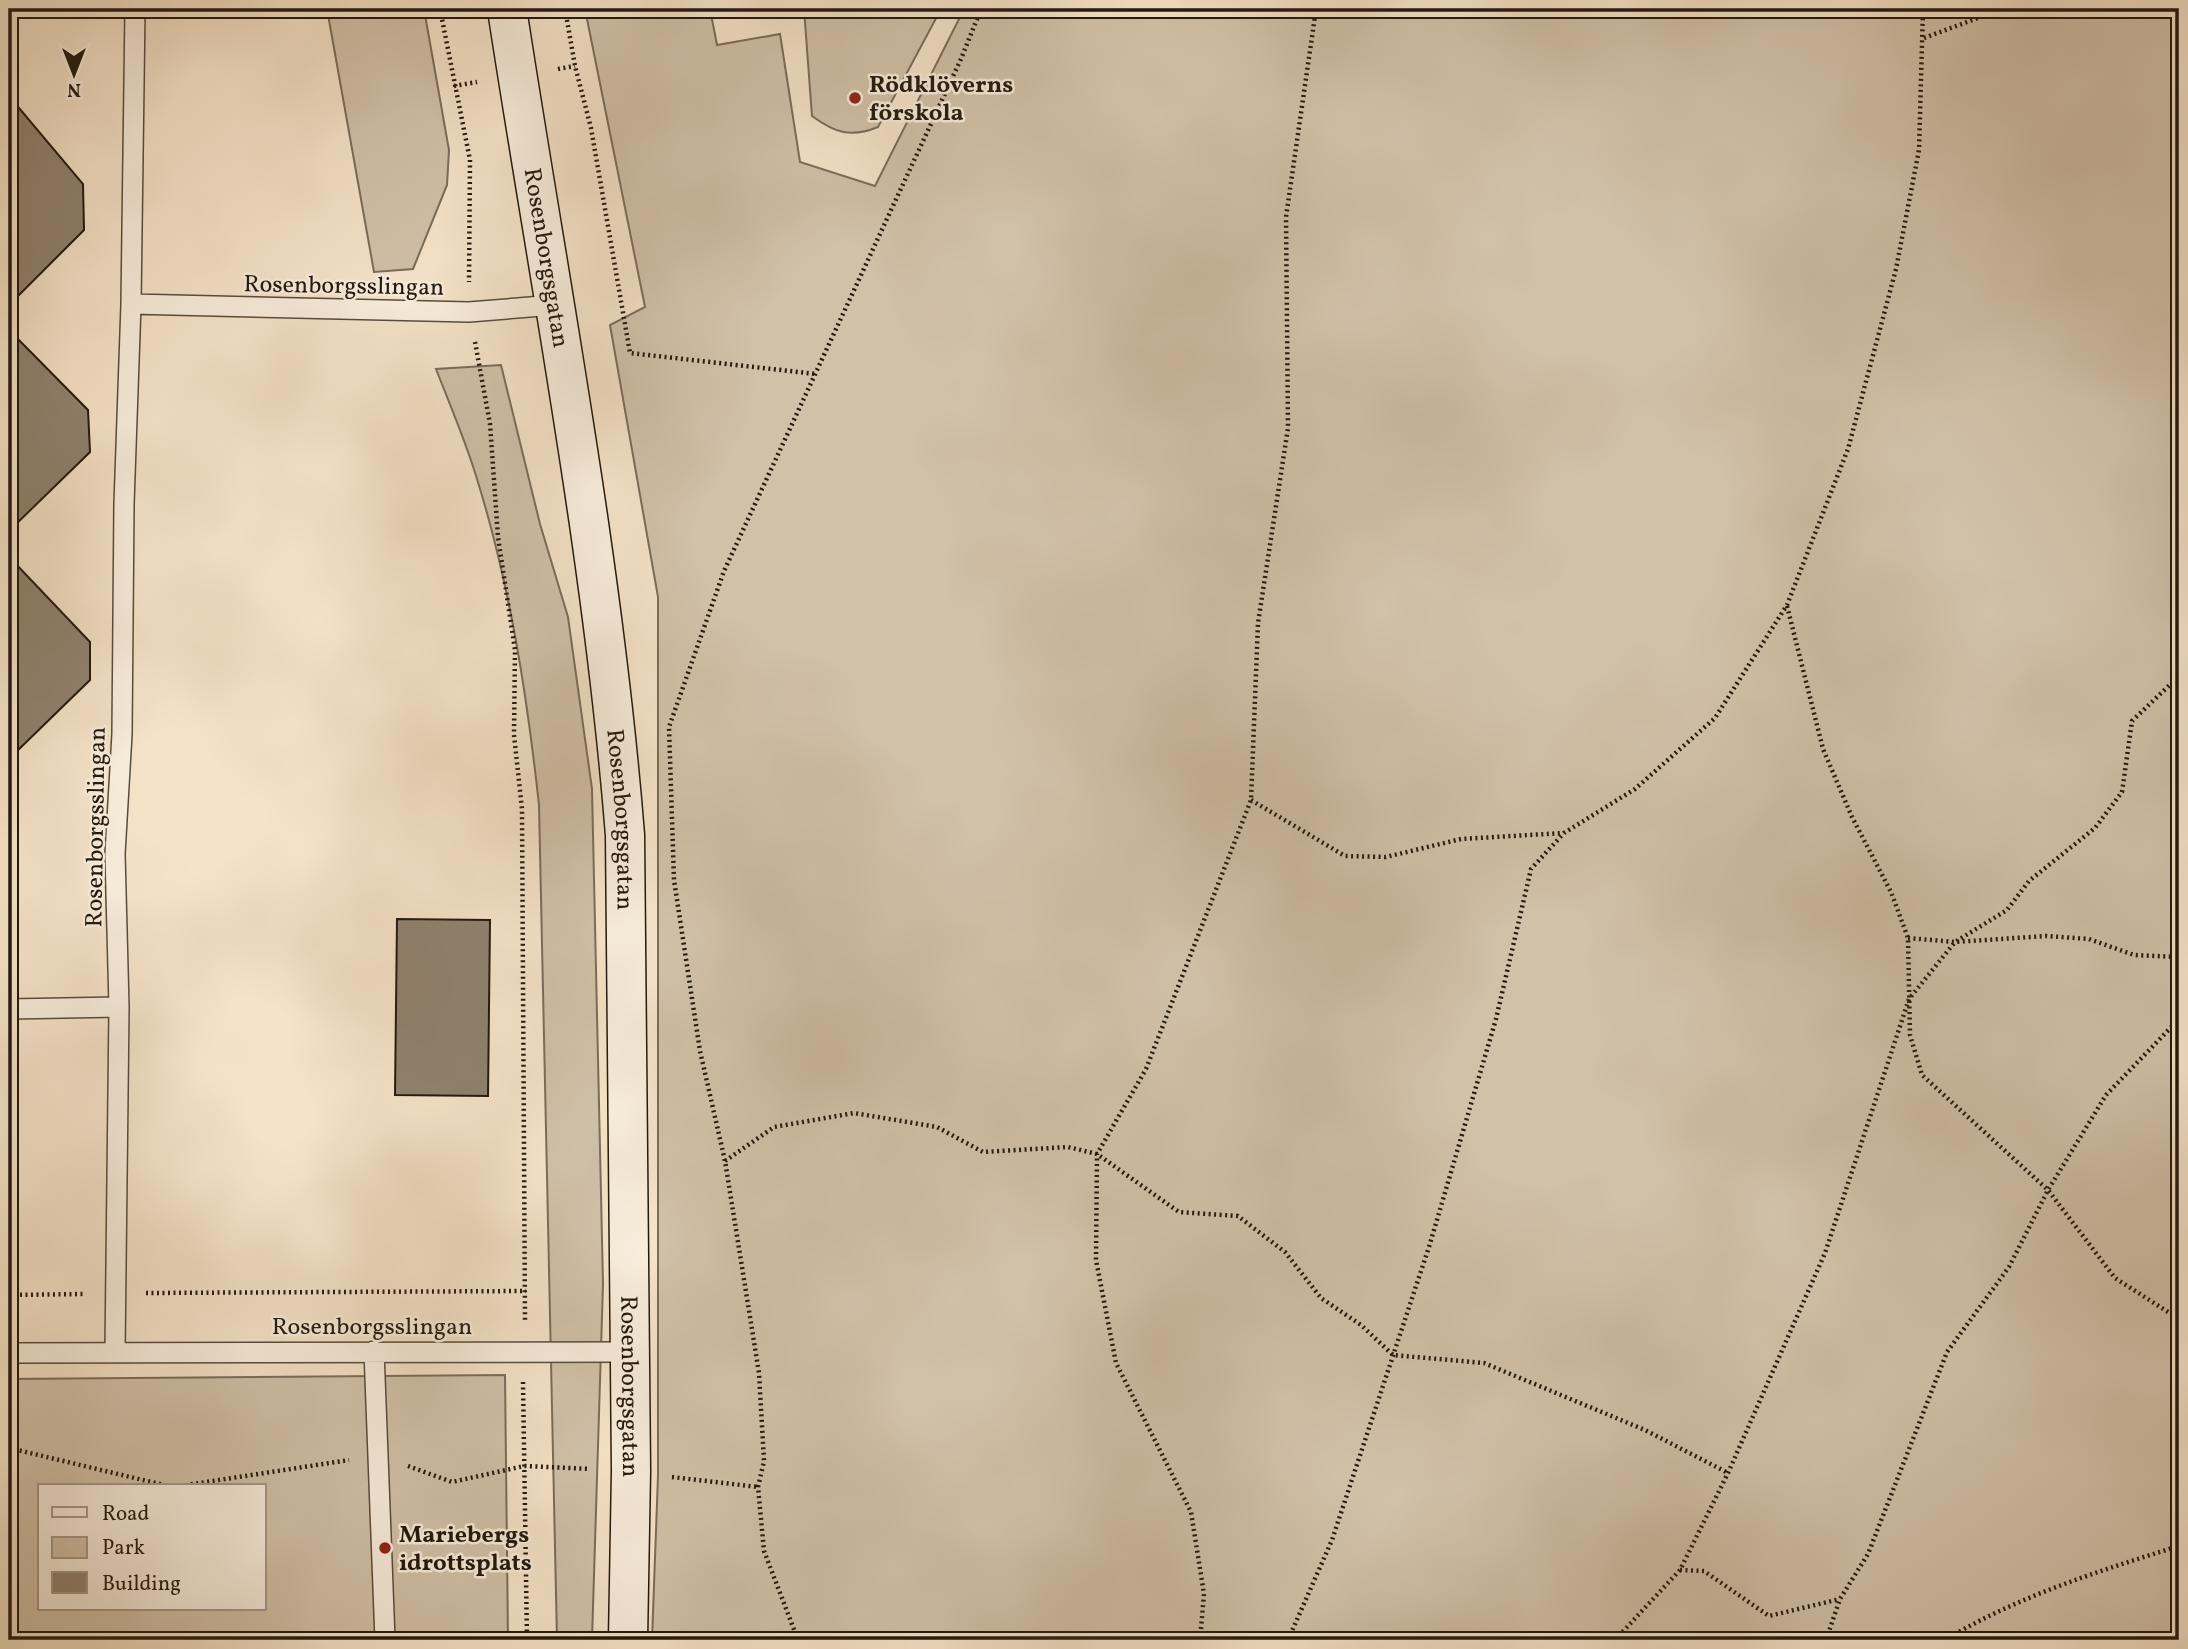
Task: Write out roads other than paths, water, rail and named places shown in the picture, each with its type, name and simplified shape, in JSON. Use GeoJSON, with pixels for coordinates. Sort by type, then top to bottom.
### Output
{"type":"FeatureCollection","features":[{"type":"Feature","properties":{"kind":"street","name":"Rosenborgsgatan"},"geometry":{"type":"LineString","coordinates":[[507,9],[555,305],[618,752],[625,835],[631,1471],[628,1640]]}},
{"type":"Feature","properties":{"kind":"lane","name":"Rosenborgsslingan"},"geometry":{"type":"LineString","coordinates":[[115,1352],[119,1007],[115,854],[122,734],[124,503],[131,304],[135,9]]}},
{"type":"Feature","properties":{"kind":"lane","name":"Rosenborgsslingan"},"geometry":{"type":"LineString","coordinates":[[131,304],[469,312],[555,305]]}},
{"type":"Feature","properties":{"kind":"lane"},"geometry":{"type":"LineString","coordinates":[[9,1009],[119,1007]]}},
{"type":"Feature","properties":{"kind":"lane"},"geometry":{"type":"LineString","coordinates":[[374,1351],[385,1640]]}},
{"type":"Feature","properties":{"kind":"lane","name":"Rosenborgsslingan"},"geometry":{"type":"LineString","coordinates":[[9,1353],[630,1352]]}},
{"type":"Feature","properties":{"kind":"place","name":"Rödklöverns förskola"},"geometry":{"type":"Point","coordinates":[855,98]}},
{"type":"Feature","properties":{"kind":"place","name":"Mariebergs idrottsplats"},"geometry":{"type":"Point","coordinates":[385,1548]}}]}
